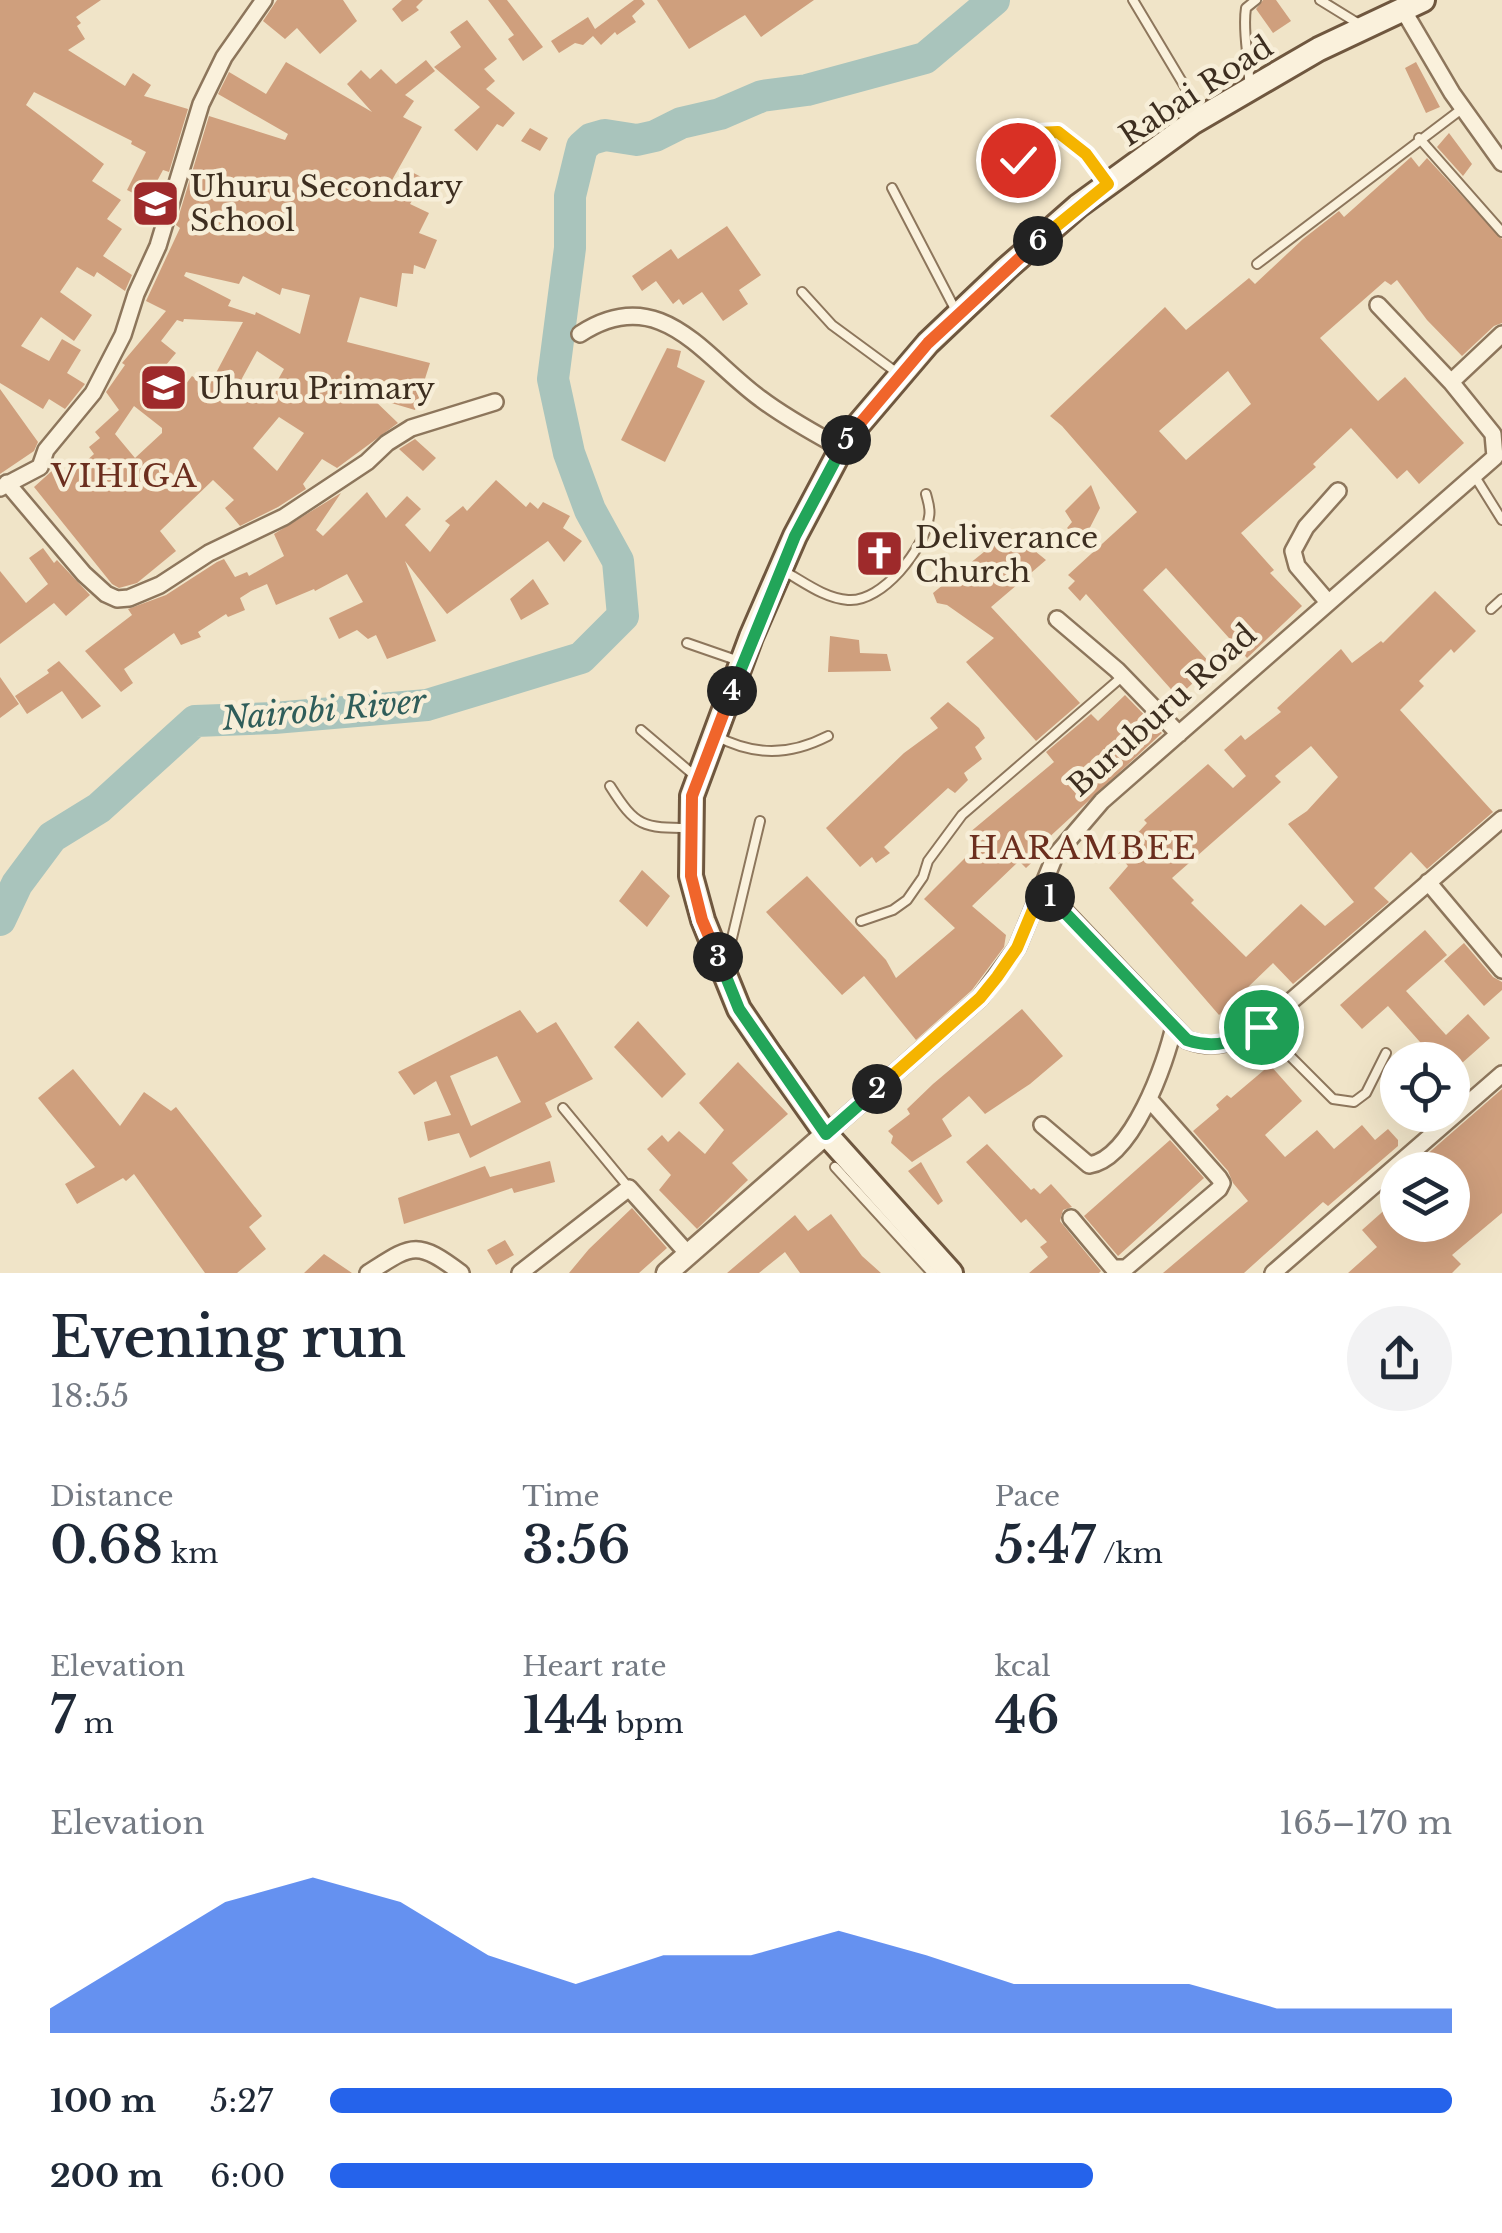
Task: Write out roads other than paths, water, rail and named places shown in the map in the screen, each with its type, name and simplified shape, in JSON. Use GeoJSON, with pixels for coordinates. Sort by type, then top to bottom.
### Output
{"type":"FeatureCollection","features":[{"type":"Feature","properties":{"kind":"main road","name":"Rabai Road"},"geometry":{"type":"LineString","coordinates":[[951,1273],[826,1134],[739,1009],[702,920],[691,876],[692,796],[780,568],[841,448],[900,375],[1020,256],[1108,184],[1203,116],[1390,11]]}},
{"type":"Feature","properties":{"kind":"street"},"geometry":{"type":"LineString","coordinates":[[264,0],[224,57],[201,104],[158,246],[123,335],[92,393],[46,450],[40,467],[3,486],[106,594],[117,599],[129,598],[284,517],[411,428],[496,402]]}},
{"type":"Feature","properties":{"kind":"street"},"geometry":{"type":"LineString","coordinates":[[1390,11],[1502,163]]}},
{"type":"Feature","properties":{"kind":"street"},"geometry":{"type":"LineString","coordinates":[[1378,305],[1451,382],[1502,334]]}},
{"type":"Feature","properties":{"kind":"street"},"geometry":{"type":"LineString","coordinates":[[580,334],[598,322],[614,318],[678,328],[760,399],[841,448]]}},
{"type":"Feature","properties":{"kind":"street","name":"Buruburu Road"},"geometry":{"type":"LineString","coordinates":[[667,1273],[980,998],[1017,948],[1055,856],[1102,800],[1495,456],[1494,434],[1451,382]]}},
{"type":"Feature","properties":{"kind":"street"},"geometry":{"type":"LineString","coordinates":[[1327,602],[1297,566],[1294,551],[1306,527],[1338,491]]}},
{"type":"Feature","properties":{"kind":"street"},"geometry":{"type":"LineString","coordinates":[[1057,618],[1123,676],[1179,734]]}},
{"type":"Feature","properties":{"kind":"street"},"geometry":{"type":"LineString","coordinates":[[1042,888],[1187,1040],[1213,1046],[1230,1043],[1261,1027],[1502,819]]}},
{"type":"Feature","properties":{"kind":"street"},"geometry":{"type":"LineString","coordinates":[[1428,882],[1502,970]]}},
{"type":"Feature","properties":{"kind":"street"},"geometry":{"type":"LineString","coordinates":[[1042,1125],[1089,1165],[1099,1164],[1131,1132],[1149,1099],[1166,1061],[1174,1026]]}},
{"type":"Feature","properties":{"kind":"street"},"geometry":{"type":"LineString","coordinates":[[1273,1273],[1502,1074]]}},
{"type":"Feature","properties":{"kind":"street"},"geometry":{"type":"LineString","coordinates":[[1071,1218],[1113,1268],[1119,1270],[1219,1188],[1220,1178],[1149,1099]]}},
{"type":"Feature","properties":{"kind":"street"},"geometry":{"type":"LineString","coordinates":[[520,1273],[629,1188],[688,1254]]}},
{"type":"Feature","properties":{"kind":"street"},"geometry":{"type":"LineString","coordinates":[[368,1273],[409,1248],[419,1248],[460,1273]]}},
{"type":"Feature","properties":{"kind":"lane"},"geometry":{"type":"LineString","coordinates":[[1133,0],[1203,116]]}},
{"type":"Feature","properties":{"kind":"lane"},"geometry":{"type":"LineString","coordinates":[[1249,90],[1250,59],[1244,24],[1246,8],[1256,0]]}},
{"type":"Feature","properties":{"kind":"lane"},"geometry":{"type":"LineString","coordinates":[[1320,0],[1390,11]]}},
{"type":"Feature","properties":{"kind":"lane"},"geometry":{"type":"LineString","coordinates":[[1257,264],[1462,108]]}},
{"type":"Feature","properties":{"kind":"lane"},"geometry":{"type":"LineString","coordinates":[[1018,160],[1036,133],[1058,132],[1086,154],[1108,184]]}},
{"type":"Feature","properties":{"kind":"lane"},"geometry":{"type":"LineString","coordinates":[[1420,138],[1502,232]]}},
{"type":"Feature","properties":{"kind":"lane"},"geometry":{"type":"LineString","coordinates":[[892,188],[958,315]]}},
{"type":"Feature","properties":{"kind":"lane"},"geometry":{"type":"LineString","coordinates":[[802,292],[832,325],[900,375]]}},
{"type":"Feature","properties":{"kind":"lane"},"geometry":{"type":"LineString","coordinates":[[1474,475],[1502,520]]}},
{"type":"Feature","properties":{"kind":"lane"},"geometry":{"type":"LineString","coordinates":[[780,568],[829,596],[852,601],[878,592],[912,556],[926,531],[931,512],[926,494]]}},
{"type":"Feature","properties":{"kind":"lane"},"geometry":{"type":"LineString","coordinates":[[1491,610],[1502,599]]}},
{"type":"Feature","properties":{"kind":"lane"},"geometry":{"type":"LineString","coordinates":[[687,643],[742,662]]}},
{"type":"Feature","properties":{"kind":"lane"},"geometry":{"type":"LineString","coordinates":[[861,920],[893,910],[906,900],[923,877],[928,860],[962,815],[1123,676]]}},
{"type":"Feature","properties":{"kind":"lane"},"geometry":{"type":"LineString","coordinates":[[641,730],[699,780]]}},
{"type":"Feature","properties":{"kind":"lane"},"geometry":{"type":"LineString","coordinates":[[716,736],[736,746],[783,753],[828,736]]}},
{"type":"Feature","properties":{"kind":"lane"},"geometry":{"type":"LineString","coordinates":[[610,786],[629,816],[644,827],[691,828]]}},
{"type":"Feature","properties":{"kind":"lane"},"geometry":{"type":"LineString","coordinates":[[724,972],[760,821]]}},
{"type":"Feature","properties":{"kind":"lane"},"geometry":{"type":"LineString","coordinates":[[1261,1027],[1334,1100],[1354,1102],[1366,1093],[1380,1065]]}},
{"type":"Feature","properties":{"kind":"lane"},"geometry":{"type":"LineString","coordinates":[[562,1108],[629,1188]]}},
{"type":"Feature","properties":{"kind":"lane"},"geometry":{"type":"LineString","coordinates":[[835,1167],[932,1273]]}},
{"type":"Feature","properties":{"kind":"waterway","name":"Nairobi River"},"geometry":{"type":"LineString","coordinates":[[0,920],[17,884],[52,837],[99,808],[195,721],[427,705],[581,658],[623,616],[618,561],[590,510],[569,453],[553,379],[570,248],[570,196],[582,147],[605,135],[637,140],[655,136],[681,123],[720,114],[762,96],[807,90],[925,58],[994,0]]}},
{"type":"Feature","properties":{"kind":"place","name":"Uhuru Secondary School"},"geometry":{"type":"Point","coordinates":[155,203]}},
{"type":"Feature","properties":{"kind":"place","name":"Uhuru Primary"},"geometry":{"type":"Point","coordinates":[163,388]}},
{"type":"Feature","properties":{"kind":"place","name":"Deliverance Church"},"geometry":{"type":"Point","coordinates":[880,554]}},
{"type":"Feature","properties":{"kind":"district","name":"VIHIGA"},"geometry":{"type":"Point","coordinates":[125,476]}},
{"type":"Feature","properties":{"kind":"district","name":"HARAMBEE"},"geometry":{"type":"Point","coordinates":[1083,848]}}]}
